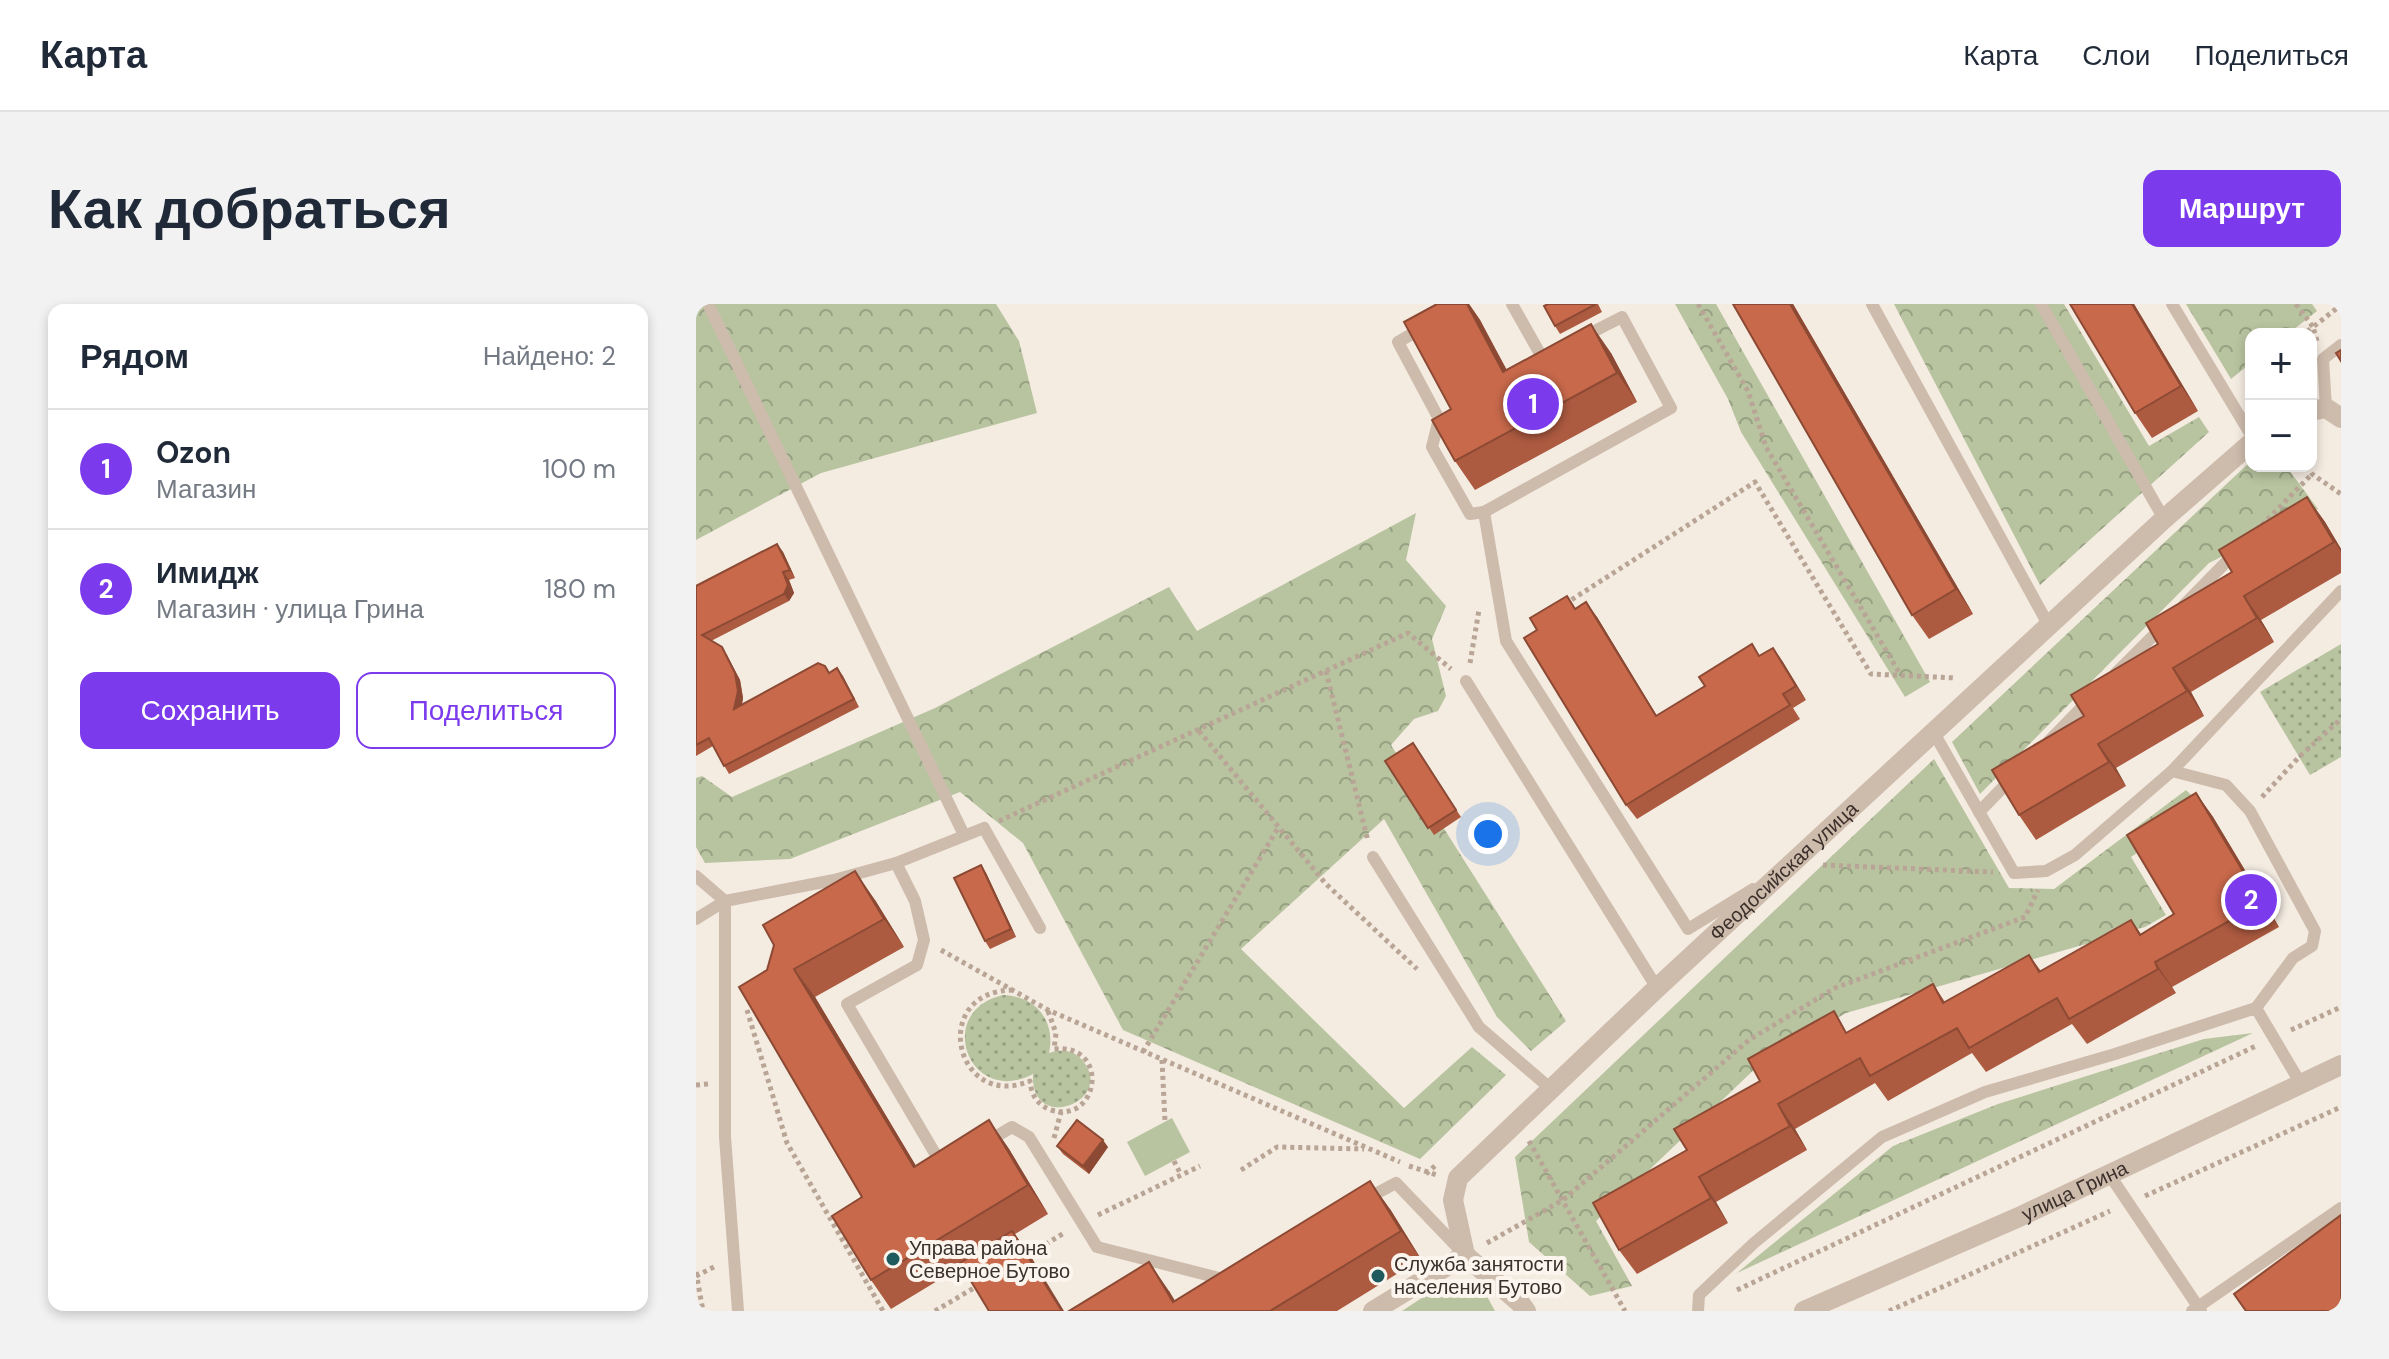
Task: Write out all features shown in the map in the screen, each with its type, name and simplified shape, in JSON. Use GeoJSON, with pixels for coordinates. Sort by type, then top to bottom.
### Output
{"type":"FeatureCollection","features":[{"type":"Feature","properties":{"kind":"street","name":"Феодосийская улица"},"geometry":{"type":"LineString","coordinates":[[1458,1178],[1657,988],[2164,519],[2245,448]]}},
{"type":"Feature","properties":{"kind":"street","name":"улица Грина"},"geometry":{"type":"LineString","coordinates":[[1804,1311],[2109,1174],[2341,1065]]}},
{"type":"Feature","properties":{"kind":"street"},"geometry":{"type":"LineString","coordinates":[[1458,1178],[1453,1200],[1465,1255],[1526,1311]]}},
{"type":"Feature","properties":{"kind":"street"},"geometry":{"type":"LineString","coordinates":[[1373,1311],[1465,1255]]}},
{"type":"Feature","properties":{"kind":"lane"},"geometry":{"type":"LineString","coordinates":[[708,304],[964,835]]}},
{"type":"Feature","properties":{"kind":"lane"},"geometry":{"type":"LineString","coordinates":[[1512,304],[1543,359],[1556,352]]}},
{"type":"Feature","properties":{"kind":"lane"},"geometry":{"type":"LineString","coordinates":[[1872,304],[2049,626]]}},
{"type":"Feature","properties":{"kind":"lane"},"geometry":{"type":"LineString","coordinates":[[2041,304],[2164,519]]}},
{"type":"Feature","properties":{"kind":"lane"},"geometry":{"type":"LineString","coordinates":[[2172,304],[2245,425]]}},
{"type":"Feature","properties":{"kind":"lane"},"geometry":{"type":"LineString","coordinates":[[1438,319],[1398,342],[1439,419],[1432,447],[1470,514],[1484,512],[1671,408],[1622,317],[1569,345]]}},
{"type":"Feature","properties":{"kind":"lane"},"geometry":{"type":"LineString","coordinates":[[2326,412],[2323,359],[2341,345]]}},
{"type":"Feature","properties":{"kind":"lane"},"geometry":{"type":"LineString","coordinates":[[1484,512],[1506,641],[1688,929],[1794,864]]}},
{"type":"Feature","properties":{"kind":"lane"},"geometry":{"type":"LineString","coordinates":[[2111,678],[2232,556]]}},
{"type":"Feature","properties":{"kind":"lane"},"geometry":{"type":"LineString","coordinates":[[1934,733],[2014,873],[2046,871],[2075,855],[2172,771],[2341,591]]}},
{"type":"Feature","properties":{"kind":"lane"},"geometry":{"type":"LineString","coordinates":[[1466,681],[1657,988]]}},
{"type":"Feature","properties":{"kind":"lane"},"geometry":{"type":"LineString","coordinates":[[2034,756],[2100,690]]}},
{"type":"Feature","properties":{"kind":"lane"},"geometry":{"type":"LineString","coordinates":[[1979,812],[2023,767]]}},
{"type":"Feature","properties":{"kind":"lane"},"geometry":{"type":"LineString","coordinates":[[1698,1310],[1699,1295],[1754,1243],[1882,1137],[1985,1092],[2256,1008],[2293,958],[2312,946],[2315,931],[2250,811],[2226,785],[2172,771]]}},
{"type":"Feature","properties":{"kind":"lane"},"geometry":{"type":"LineString","coordinates":[[696,919],[725,901],[834,880],[896,863],[984,828],[1040,928]]}},
{"type":"Feature","properties":{"kind":"lane"},"geometry":{"type":"LineString","coordinates":[[1373,857],[1479,1027],[1551,1089]]}},
{"type":"Feature","properties":{"kind":"lane"},"geometry":{"type":"LineString","coordinates":[[896,863],[915,901],[924,940],[917,965],[847,1004],[943,1169],[955,1162]]}},
{"type":"Feature","properties":{"kind":"lane"},"geometry":{"type":"LineString","coordinates":[[696,876],[725,901],[725,1137],[738,1311]]}},
{"type":"Feature","properties":{"kind":"lane"},"geometry":{"type":"LineString","coordinates":[[2256,1008],[2301,1084]]}},
{"type":"Feature","properties":{"kind":"lane"},"geometry":{"type":"LineString","coordinates":[[978,1148],[1012,1127],[1029,1137],[1097,1247],[1223,1279],[1236,1271]]}},
{"type":"Feature","properties":{"kind":"lane"},"geometry":{"type":"LineString","coordinates":[[2109,1174],[2197,1310],[2341,1208]]}},
{"type":"Feature","properties":{"kind":"lane"},"geometry":{"type":"LineString","coordinates":[[1356,1205],[1396,1183],[1465,1255]]}},
{"type":"Feature","properties":{"kind":"path"},"geometry":{"type":"LineString","coordinates":[[1698,304],[1748,391],[1766,447],[1901,675]]}},
{"type":"Feature","properties":{"kind":"path"},"geometry":{"type":"LineString","coordinates":[[2296,304],[2313,327],[2323,359]]}},
{"type":"Feature","properties":{"kind":"path"},"geometry":{"type":"LineString","coordinates":[[2313,327],[2341,305]]}},
{"type":"Feature","properties":{"kind":"path"},"geometry":{"type":"LineString","coordinates":[[2232,556],[2312,474],[2341,494]]}},
{"type":"Feature","properties":{"kind":"path"},"geometry":{"type":"LineString","coordinates":[[1559,608],[1755,482],[1871,674],[1957,678]]}},
{"type":"Feature","properties":{"kind":"path"},"geometry":{"type":"LineString","coordinates":[[984,828],[1408,633],[1466,681]]}},
{"type":"Feature","properties":{"kind":"path"},"geometry":{"type":"LineString","coordinates":[[1326,671],[1373,857]]}},
{"type":"Feature","properties":{"kind":"path"},"geometry":{"type":"LineString","coordinates":[[2250,811],[2299,757],[2341,719]]}},
{"type":"Feature","properties":{"kind":"path"},"geometry":{"type":"LineString","coordinates":[[1199,731],[1326,884],[1424,976]]}},
{"type":"Feature","properties":{"kind":"path"},"geometry":{"type":"LineString","coordinates":[[1143,1052],[1278,828]]}},
{"type":"Feature","properties":{"kind":"path"},"geometry":{"type":"LineString","coordinates":[[1794,864],[2014,873]]}},
{"type":"Feature","properties":{"kind":"path"},"geometry":{"type":"LineString","coordinates":[[1465,1255],[1563,1200],[1749,1040],[1835,988],[2025,917],[2046,871]]}},
{"type":"Feature","properties":{"kind":"path"},"geometry":{"type":"LineString","coordinates":[[924,940],[1048,1010],[1426,1174],[1458,1178]]}},
{"type":"Feature","properties":{"kind":"path"},"geometry":{"type":"LineString","coordinates":[[1014,990],[992,992],[967,1012],[960,1032],[966,1063],[981,1079],[991,1083],[1012,1086],[1030,1081],[1034,1097],[1043,1106],[1055,1111],[1068,1111],[1079,1106],[1088,1096],[1092,1072],[1086,1060],[1076,1052],[1054,1049],[1056,1033],[1048,1010]]}},
{"type":"Feature","properties":{"kind":"path"},"geometry":{"type":"LineString","coordinates":[[746,997],[787,1143],[883,1311]]}},
{"type":"Feature","properties":{"kind":"path"},"geometry":{"type":"LineString","coordinates":[[1698,1310],[2341,1007]]}},
{"type":"Feature","properties":{"kind":"path"},"geometry":{"type":"LineString","coordinates":[[1162,1060],[1165,1121]]}},
{"type":"Feature","properties":{"kind":"path"},"geometry":{"type":"LineString","coordinates":[[1518,1120],[1625,1311]]}},
{"type":"Feature","properties":{"kind":"path"},"geometry":{"type":"LineString","coordinates":[[1241,1170],[1277,1147],[1369,1149]]}},
{"type":"Feature","properties":{"kind":"path"},"geometry":{"type":"LineString","coordinates":[[1174,1161],[1181,1175]]}},
{"type":"Feature","properties":{"kind":"path"},"geometry":{"type":"LineString","coordinates":[[1014,1263],[1080,1223],[1200,1166]]}},
{"type":"Feature","properties":{"kind":"path"},"geometry":{"type":"LineString","coordinates":[[696,1272],[703,1311]]}},
{"type":"Feature","properties":{"kind":"path"},"geometry":{"type":"LineString","coordinates":[[935,1311],[988,1279]]}},
{"type":"Feature","properties":{"kind":"path"},"geometry":{"type":"LineString","coordinates":[[702,1301],[711,1311]]}},
{"type":"Feature","properties":{"kind":"green space"},"geometry":{"type":"Polygon","coordinates":[[[696,304],[996,304],[1019,341],[1037,413],[821,473],[696,540],[696,304]]]}},
{"type":"Feature","properties":{"kind":"green space"},"geometry":{"type":"Polygon","coordinates":[[[1675,304],[1716,304],[1930,682],[1905,697],[1741,432],[1728,399],[1675,304]]]}},
{"type":"Feature","properties":{"kind":"green space"},"geometry":{"type":"Polygon","coordinates":[[[1894,304],[2064,304],[2149,446],[2199,417],[2209,432],[2040,585],[1894,304]]]}},
{"type":"Feature","properties":{"kind":"green space"},"geometry":{"type":"Polygon","coordinates":[[[2186,304],[2312,304],[2317,311],[2296,328],[2245,328],[2245,368],[2231,379],[2186,304]]]}},
{"type":"Feature","properties":{"kind":"green space"},"geometry":{"type":"Polygon","coordinates":[[[2245,467],[2245,472],[2290,472],[2318,509],[2209,563],[1980,794],[1952,742],[2245,467]]]}},
{"type":"Feature","properties":{"kind":"green space"},"geometry":{"type":"Polygon","coordinates":[[[1416,513],[1406,560],[1446,606],[1432,639],[1446,696],[1438,711],[1414,719],[1391,745],[1566,1021],[1531,1051],[1497,1017],[1384,819],[1241,949],[1404,1108],[1472,1047],[1506,1075],[1420,1159],[1123,1030],[1023,843],[960,792],[790,859],[705,863],[696,847],[696,778],[702,776],[732,797],[935,708],[1169,587],[1197,631],[1416,513]]]}},
{"type":"Feature","properties":{"kind":"green space"},"geometry":{"type":"Polygon","coordinates":[[[2341,644],[2341,757],[2310,775],[2260,692],[2341,644]]]}},
{"type":"Feature","properties":{"kind":"green space"},"geometry":{"type":"Polygon","coordinates":[[[1934,759],[2009,888],[2054,889],[2186,790],[2204,808],[2131,857],[2166,915],[2145,927],[1846,1013],[1762,1062],[1596,1221],[1632,1286],[1590,1296],[1529,1242],[1515,1157],[1934,759]]]}},
{"type":"Feature","properties":{"kind":"green space"},"geometry":{"type":"Polygon","coordinates":[[[1003,995],[1025,1000],[1041,1012],[1049,1031],[1049,1053],[1067,1051],[1083,1061],[1090,1076],[1089,1088],[1081,1099],[1056,1107],[1044,1103],[1036,1093],[1033,1074],[1010,1081],[991,1078],[977,1068],[968,1053],[965,1036],[969,1019],[982,1004],[1003,995]]]}},
{"type":"Feature","properties":{"kind":"green space"},"geometry":{"type":"Polygon","coordinates":[[[2253,1033],[1737,1273],[1893,1146],[1998,1104],[2204,1039],[2253,1033]]]}},
{"type":"Feature","properties":{"kind":"green space"},"geometry":{"type":"Polygon","coordinates":[[[1172,1118],[1190,1152],[1145,1176],[1127,1142],[1172,1118]]]}},
{"type":"Feature","properties":{"kind":"green space"},"geometry":{"type":"Polygon","coordinates":[[[1449,1280],[1484,1291],[1495,1311],[1402,1311],[1449,1280]]]}},
{"type":"Feature","properties":{"kind":"building"},"geometry":{"type":"Polygon","coordinates":[[[1437,304],[1467,304],[1503,372],[1591,324],[1617,373],[1455,461],[1432,420],[1451,409],[1404,322],[1437,304]]]}},
{"type":"Feature","properties":{"kind":"building"},"geometry":{"type":"Polygon","coordinates":[[[1596,304],[1555,326],[1544,306],[1596,304]]]}},
{"type":"Feature","properties":{"kind":"building"},"geometry":{"type":"Polygon","coordinates":[[[1733,304],[1790,304],[1956,589],[1912,615],[1733,304]]]}},
{"type":"Feature","properties":{"kind":"building"},"geometry":{"type":"Polygon","coordinates":[[[2070,304],[2132,304],[2181,386],[2135,413],[2070,304]]]}},
{"type":"Feature","properties":{"kind":"building"},"geometry":{"type":"Polygon","coordinates":[[[2307,497],[2334,542],[2244,596],[2257,618],[2173,668],[2187,691],[2098,744],[2109,762],[2019,815],[1992,770],[2084,716],[2071,695],[2158,644],[2146,623],[2232,572],[2219,550],[2307,497]]]}},
{"type":"Feature","properties":{"kind":"building"},"geometry":{"type":"Polygon","coordinates":[[[777,544],[790,570],[783,572],[788,585],[784,594],[702,635],[722,647],[735,673],[738,691],[734,709],[818,663],[825,666],[829,673],[837,668],[854,699],[724,766],[709,738],[696,745],[696,586],[777,544]]]}},
{"type":"Feature","properties":{"kind":"building"},"geometry":{"type":"Polygon","coordinates":[[[1567,596],[1575,609],[1586,602],[1656,716],[1705,686],[1699,677],[1752,644],[1759,656],[1773,648],[1796,686],[1783,694],[1790,705],[1626,805],[1524,638],[1537,630],[1530,618],[1567,596]]]}},
{"type":"Feature","properties":{"kind":"building"},"geometry":{"type":"Polygon","coordinates":[[[1413,743],[1456,810],[1428,828],[1385,761],[1413,743]]]}},
{"type":"Feature","properties":{"kind":"building"},"geometry":{"type":"Polygon","coordinates":[[[2196,793],[2262,903],[2155,962],[2158,969],[2069,1019],[2057,998],[1969,1048],[1957,1028],[1870,1076],[1860,1058],[1778,1104],[1790,1126],[1699,1177],[1711,1198],[1619,1250],[1593,1203],[1687,1150],[1674,1129],[1760,1081],[1748,1059],[1834,1011],[1846,1033],[1933,984],[1943,1003],[2029,955],[2039,972],[2131,920],[2140,935],[2174,914],[2127,835],[2196,793]]]}},
{"type":"Feature","properties":{"kind":"building"},"geometry":{"type":"Polygon","coordinates":[[[981,865],[1011,929],[985,941],[954,878],[981,865]]]}},
{"type":"Feature","properties":{"kind":"building"},"geometry":{"type":"Polygon","coordinates":[[[855,871],[884,919],[794,969],[914,1167],[989,1120],[1028,1185],[871,1280],[832,1216],[862,1197],[739,987],[767,970],[774,945],[763,925],[855,871]]]}},
{"type":"Feature","properties":{"kind":"building"},"geometry":{"type":"Polygon","coordinates":[[[1077,1120],[1103,1140],[1083,1166],[1057,1146],[1077,1120]]]}},
{"type":"Feature","properties":{"kind":"building"},"geometry":{"type":"Polygon","coordinates":[[[1370,1181],[1401,1231],[1270,1311],[1069,1311],[1149,1262],[1173,1302],[1370,1181]]]}},
{"type":"Feature","properties":{"kind":"building"},"geometry":{"type":"Polygon","coordinates":[[[2341,1215],[2341,1306],[2334,1311],[2246,1311],[2234,1294],[2341,1215]]]}},
{"type":"Feature","properties":{"kind":"building"},"geometry":{"type":"Polygon","coordinates":[[[1012,1231],[1062,1311],[989,1311],[960,1263],[1012,1231]]]}},
{"type":"Feature","properties":{"kind":"place","name":"Ozon"},"geometry":{"type":"Point","coordinates":[1533,404]}},
{"type":"Feature","properties":{"kind":"place","name":"Имидж"},"geometry":{"type":"Point","coordinates":[2251,900]}},
{"type":"Feature","properties":{"kind":"place","name":"Управа района Северное Бутово"},"geometry":{"type":"Point","coordinates":[893,1259]}},
{"type":"Feature","properties":{"kind":"place","name":"Служба занятости населения Бутово"},"geometry":{"type":"Point","coordinates":[1378,1276]}}]}
